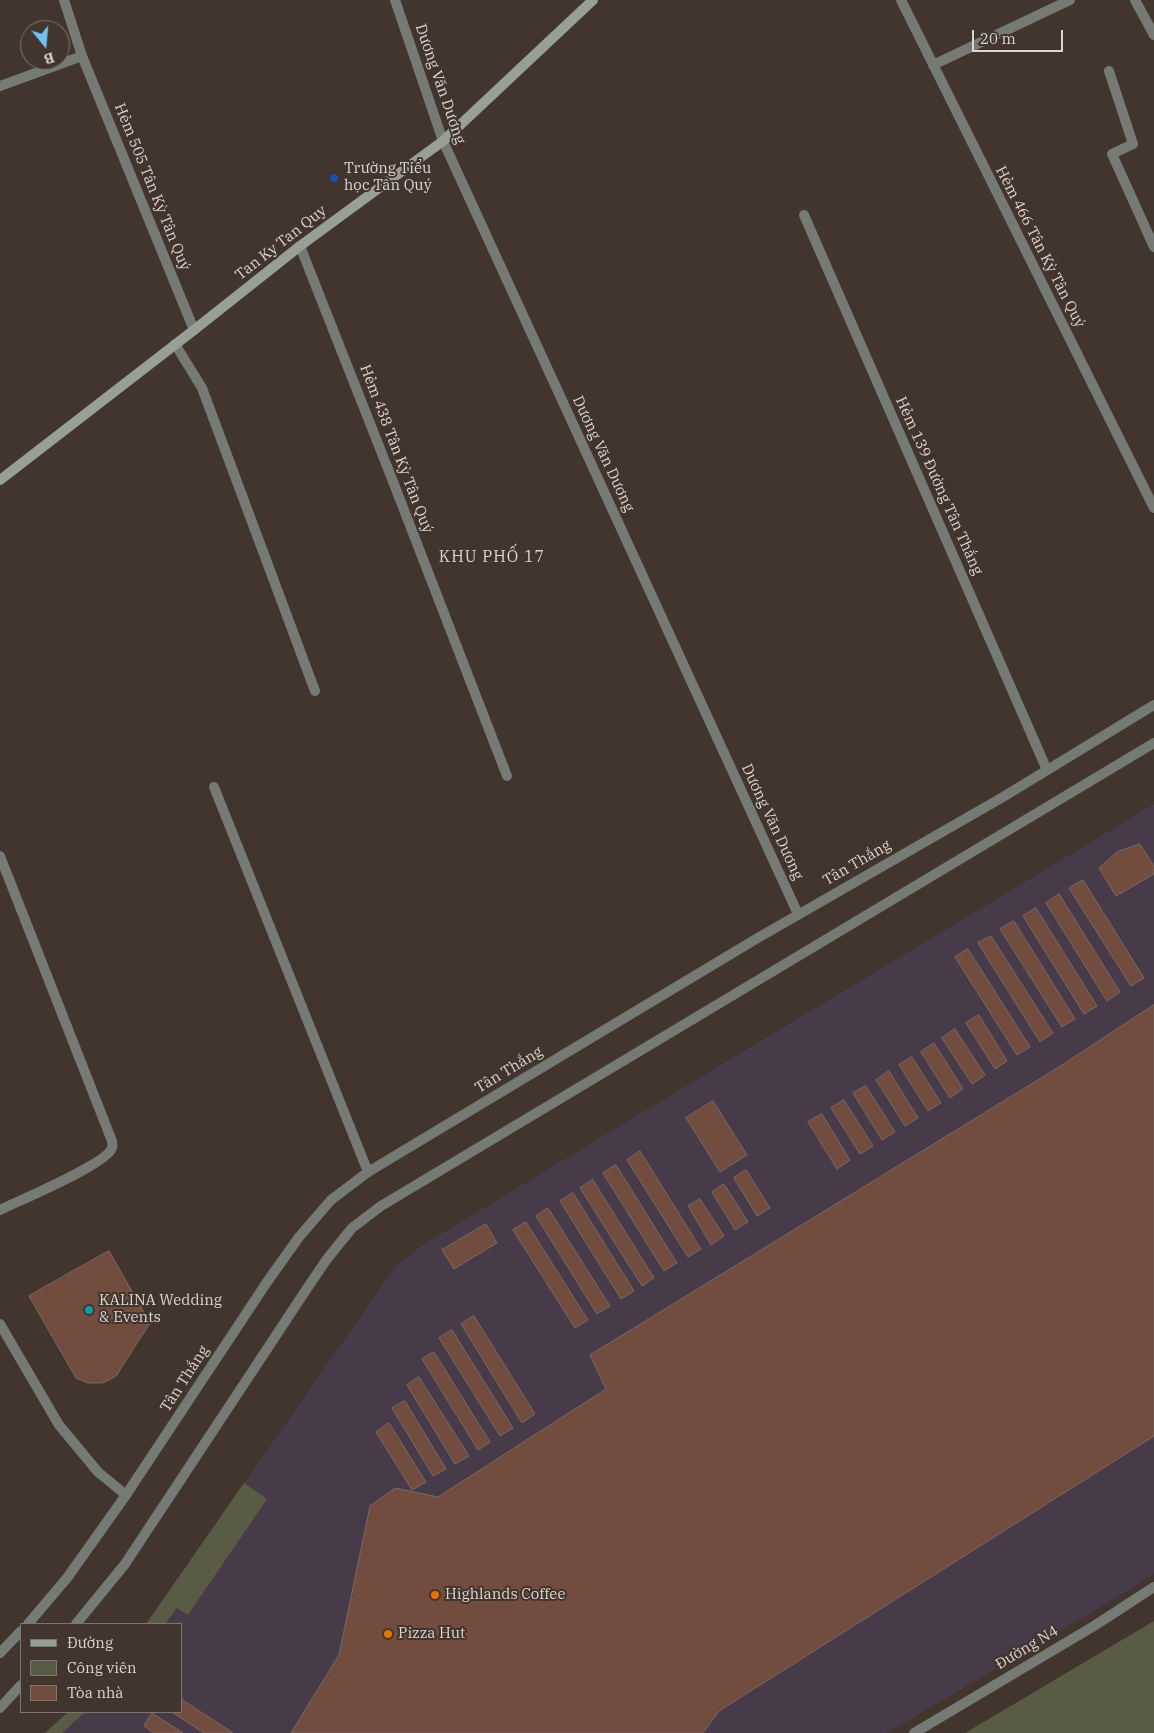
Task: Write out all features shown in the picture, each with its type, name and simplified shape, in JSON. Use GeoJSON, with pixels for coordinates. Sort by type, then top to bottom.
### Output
{"type":"FeatureCollection","features":[{"type":"Feature","properties":{"kind":"main road","name":"Tan Ky Tan Quy"},"geometry":{"type":"LineString","coordinates":[[0,480],[300,246],[442,141],[593,0]]}},
{"type":"Feature","properties":{"kind":"street","name":"Hẻm 505 Tân Kỳ Tân Quý"},"geometry":{"type":"LineString","coordinates":[[64,0],[82,56],[194,330]]}},
{"type":"Feature","properties":{"kind":"street","name":"Dương Văn Dương"},"geometry":{"type":"LineString","coordinates":[[395,0],[442,141],[798,914]]}},
{"type":"Feature","properties":{"kind":"street","name":"Hẻm 466 Tân Kỳ Tân Quý"},"geometry":{"type":"LineString","coordinates":[[901,0],[1154,508]]}},
{"type":"Feature","properties":{"kind":"street"},"geometry":{"type":"LineString","coordinates":[[933,65],[1070,0]]}},
{"type":"Feature","properties":{"kind":"street"},"geometry":{"type":"LineString","coordinates":[[1135,0],[1154,35]]}},
{"type":"Feature","properties":{"kind":"street"},"geometry":{"type":"LineString","coordinates":[[0,86],[82,56]]}},
{"type":"Feature","properties":{"kind":"street"},"geometry":{"type":"LineString","coordinates":[[1109,71],[1133,144],[1112,154],[1154,247]]}},
{"type":"Feature","properties":{"kind":"street","name":"Hẻm 139 Đường Tân Thắng"},"geometry":{"type":"LineString","coordinates":[[804,215],[1047,770]]}},
{"type":"Feature","properties":{"kind":"street","name":"Hẻm 438 Tân Kỳ Tân Quý"},"geometry":{"type":"LineString","coordinates":[[300,246],[507,776]]}},
{"type":"Feature","properties":{"kind":"street"},"geometry":{"type":"LineString","coordinates":[[175,344],[202,388],[315,691]]}},
{"type":"Feature","properties":{"kind":"street","name":"Tân Thắng"},"geometry":{"type":"LineString","coordinates":[[29,1623],[67,1578],[126,1495],[298,1237],[331,1200],[368,1172],[798,914],[1003,797],[1154,705]]}},
{"type":"Feature","properties":{"kind":"street"},"geometry":{"type":"LineString","coordinates":[[77,1623],[125,1564],[327,1258],[352,1228],[381,1206],[1154,743]]}},
{"type":"Feature","properties":{"kind":"street"},"geometry":{"type":"LineString","coordinates":[[214,787],[368,1172]]}},
{"type":"Feature","properties":{"kind":"street"},"geometry":{"type":"LineString","coordinates":[[0,856],[112,1140],[112,1148],[107,1155],[90,1167],[0,1210]]}},
{"type":"Feature","properties":{"kind":"street"},"geometry":{"type":"LineString","coordinates":[[0,1324],[59,1425],[98,1472],[126,1495]]}},
{"type":"Feature","properties":{"kind":"street","name":"Đường N4"},"geometry":{"type":"LineString","coordinates":[[914,1733],[1094,1626],[1154,1587]]}},
{"type":"Feature","properties":{"kind":"street"},"geometry":{"type":"LineString","coordinates":[[0,1653],[20,1632]]}},
{"type":"Feature","properties":{"kind":"street"},"geometry":{"type":"LineString","coordinates":[[0,1708],[20,1686]]}},
{"type":"Feature","properties":{"kind":"shaded area"},"geometry":{"type":"Polygon","coordinates":[[[1154,804],[1154,1574],[1107,1603],[887,1733],[45,1733],[67,1713],[182,1713],[182,1623],[147,1623],[395,1267],[424,1244],[1154,804]]]}},
{"type":"Feature","properties":{"kind":"green space"},"geometry":{"type":"Polygon","coordinates":[[[244,1483],[267,1499],[188,1615],[177,1608],[166,1623],[147,1623],[244,1483]]]}},
{"type":"Feature","properties":{"kind":"green space"},"geometry":{"type":"Polygon","coordinates":[[[1154,1621],[1154,1733],[965,1733],[1154,1621]]]}},
{"type":"Feature","properties":{"kind":"green space"},"geometry":{"type":"Polygon","coordinates":[[[67,1713],[84,1713],[62,1733],[45,1733],[67,1713]]]}},
{"type":"Feature","properties":{"kind":"building"},"geometry":{"type":"Polygon","coordinates":[[[1140,844],[1154,866],[1154,874],[1116,896],[1099,868],[1117,852],[1140,844]]]}},
{"type":"Feature","properties":{"kind":"building"},"geometry":{"type":"Polygon","coordinates":[[[1083,880],[1144,978],[1131,986],[1069,888],[1083,880]]]}},
{"type":"Feature","properties":{"kind":"building"},"geometry":{"type":"Polygon","coordinates":[[[1059,894],[1120,992],[1107,1001],[1046,903],[1059,894]]]}},
{"type":"Feature","properties":{"kind":"building"},"geometry":{"type":"Polygon","coordinates":[[[1036,908],[1097,1006],[1084,1014],[1023,916],[1036,908]]]}},
{"type":"Feature","properties":{"kind":"building"},"geometry":{"type":"Polygon","coordinates":[[[1014,921],[1075,1019],[1062,1027],[1000,929],[1014,921]]]}},
{"type":"Feature","properties":{"kind":"building"},"geometry":{"type":"Polygon","coordinates":[[[991,936],[1053,1033],[1040,1042],[978,943],[991,936]]]}},
{"type":"Feature","properties":{"kind":"building"},"geometry":{"type":"Polygon","coordinates":[[[968,949],[1030,1047],[1017,1055],[955,957],[968,949]]]}},
{"type":"Feature","properties":{"kind":"building"},"geometry":{"type":"Polygon","coordinates":[[[1154,1005],[1154,1436],[719,1711],[703,1733],[291,1733],[339,1655],[370,1506],[395,1488],[438,1497],[606,1389],[590,1355],[1059,1067],[1154,1005]]]}},
{"type":"Feature","properties":{"kind":"building"},"geometry":{"type":"Polygon","coordinates":[[[979,1015],[1007,1061],[995,1069],[966,1023],[979,1015]]]}},
{"type":"Feature","properties":{"kind":"building"},"geometry":{"type":"Polygon","coordinates":[[[955,1029],[985,1075],[972,1084],[942,1038],[955,1029]]]}},
{"type":"Feature","properties":{"kind":"building"},"geometry":{"type":"Polygon","coordinates":[[[934,1043],[963,1089],[950,1098],[921,1052],[934,1043]]]}},
{"type":"Feature","properties":{"kind":"building"},"geometry":{"type":"Polygon","coordinates":[[[912,1057],[941,1103],[928,1111],[899,1065],[912,1057]]]}},
{"type":"Feature","properties":{"kind":"building"},"geometry":{"type":"Polygon","coordinates":[[[889,1071],[918,1118],[905,1126],[876,1080],[889,1071]]]}},
{"type":"Feature","properties":{"kind":"building"},"geometry":{"type":"Polygon","coordinates":[[[866,1086],[895,1132],[882,1140],[853,1093],[866,1086]]]}},
{"type":"Feature","properties":{"kind":"building"},"geometry":{"type":"Polygon","coordinates":[[[844,1100],[873,1146],[860,1154],[831,1108],[844,1100]]]}},
{"type":"Feature","properties":{"kind":"building"},"geometry":{"type":"Polygon","coordinates":[[[713,1101],[747,1155],[720,1172],[686,1118],[713,1101]]]}},
{"type":"Feature","properties":{"kind":"building"},"geometry":{"type":"Polygon","coordinates":[[[822,1114],[850,1160],[837,1169],[808,1122],[822,1114]]]}},
{"type":"Feature","properties":{"kind":"building"},"geometry":{"type":"Polygon","coordinates":[[[640,1151],[701,1249],[688,1257],[627,1160],[640,1151]]]}},
{"type":"Feature","properties":{"kind":"building"},"geometry":{"type":"Polygon","coordinates":[[[616,1165],[677,1263],[664,1271],[603,1173],[616,1165]]]}},
{"type":"Feature","properties":{"kind":"building"},"geometry":{"type":"Polygon","coordinates":[[[746,1170],[770,1208],[757,1216],[734,1178],[746,1170]]]}},
{"type":"Feature","properties":{"kind":"building"},"geometry":{"type":"Polygon","coordinates":[[[593,1180],[654,1278],[642,1286],[580,1188],[593,1180]]]}},
{"type":"Feature","properties":{"kind":"building"},"geometry":{"type":"Polygon","coordinates":[[[724,1184],[748,1222],[735,1230],[712,1192],[724,1184]]]}},
{"type":"Feature","properties":{"kind":"building"},"geometry":{"type":"Polygon","coordinates":[[[573,1193],[634,1291],[621,1299],[560,1201],[573,1193]]]}},
{"type":"Feature","properties":{"kind":"building"},"geometry":{"type":"Polygon","coordinates":[[[700,1199],[724,1236],[711,1245],[688,1206],[700,1199]]]}},
{"type":"Feature","properties":{"kind":"building"},"geometry":{"type":"Polygon","coordinates":[[[548,1208],[610,1306],[597,1314],[536,1216],[548,1208]]]}},
{"type":"Feature","properties":{"kind":"building"},"geometry":{"type":"Polygon","coordinates":[[[526,1222],[588,1320],[575,1328],[513,1230],[526,1222]]]}},
{"type":"Feature","properties":{"kind":"building"},"geometry":{"type":"Polygon","coordinates":[[[486,1224],[497,1243],[454,1269],[442,1250],[486,1224]]]}},
{"type":"Feature","properties":{"kind":"building","name":"KALINA Wedding & Events"},"geometry":{"type":"Polygon","coordinates":[[[109,1251],[150,1323],[116,1376],[103,1383],[88,1383],[76,1378],[29,1296],[109,1251]]]}},
{"type":"Feature","properties":{"kind":"building"},"geometry":{"type":"Polygon","coordinates":[[[474,1316],[535,1414],[522,1423],[461,1324],[474,1316]]]}},
{"type":"Feature","properties":{"kind":"building"},"geometry":{"type":"Polygon","coordinates":[[[452,1330],[513,1428],[500,1436],[439,1338],[452,1330]]]}},
{"type":"Feature","properties":{"kind":"building"},"geometry":{"type":"Polygon","coordinates":[[[434,1352],[490,1442],[478,1450],[422,1359],[434,1352]]]}},
{"type":"Feature","properties":{"kind":"building"},"geometry":{"type":"Polygon","coordinates":[[[419,1377],[469,1456],[455,1464],[407,1385],[419,1377]]]}},
{"type":"Feature","properties":{"kind":"building"},"geometry":{"type":"Polygon","coordinates":[[[405,1401],[446,1469],[433,1476],[392,1408],[405,1401]]]}},
{"type":"Feature","properties":{"kind":"building"},"geometry":{"type":"Polygon","coordinates":[[[389,1423],[426,1482],[412,1490],[376,1432],[389,1423]]]}},
{"type":"Feature","properties":{"kind":"building"},"geometry":{"type":"Polygon","coordinates":[[[182,1700],[233,1733],[204,1733],[174,1713],[182,1713],[182,1700]]]}},
{"type":"Feature","properties":{"kind":"building"},"geometry":{"type":"Polygon","coordinates":[[[152,1713],[183,1733],[154,1733],[144,1726],[152,1713]]]}},
{"type":"Feature","properties":{"kind":"place","name":"Trường Tiểu học Tân Quý"},"geometry":{"type":"Point","coordinates":[334,178]}},
{"type":"Feature","properties":{"kind":"place","name":"KALINA Wedding & Events"},"geometry":{"type":"Point","coordinates":[89,1310]}},
{"type":"Feature","properties":{"kind":"place","name":"Highlands Coffee"},"geometry":{"type":"Point","coordinates":[435,1595]}},
{"type":"Feature","properties":{"kind":"place","name":"Pizza Hut"},"geometry":{"type":"Point","coordinates":[388,1634]}},
{"type":"Feature","properties":{"kind":"district","name":"KHU PHỐ 17"},"geometry":{"type":"Point","coordinates":[492,557]}}]}
